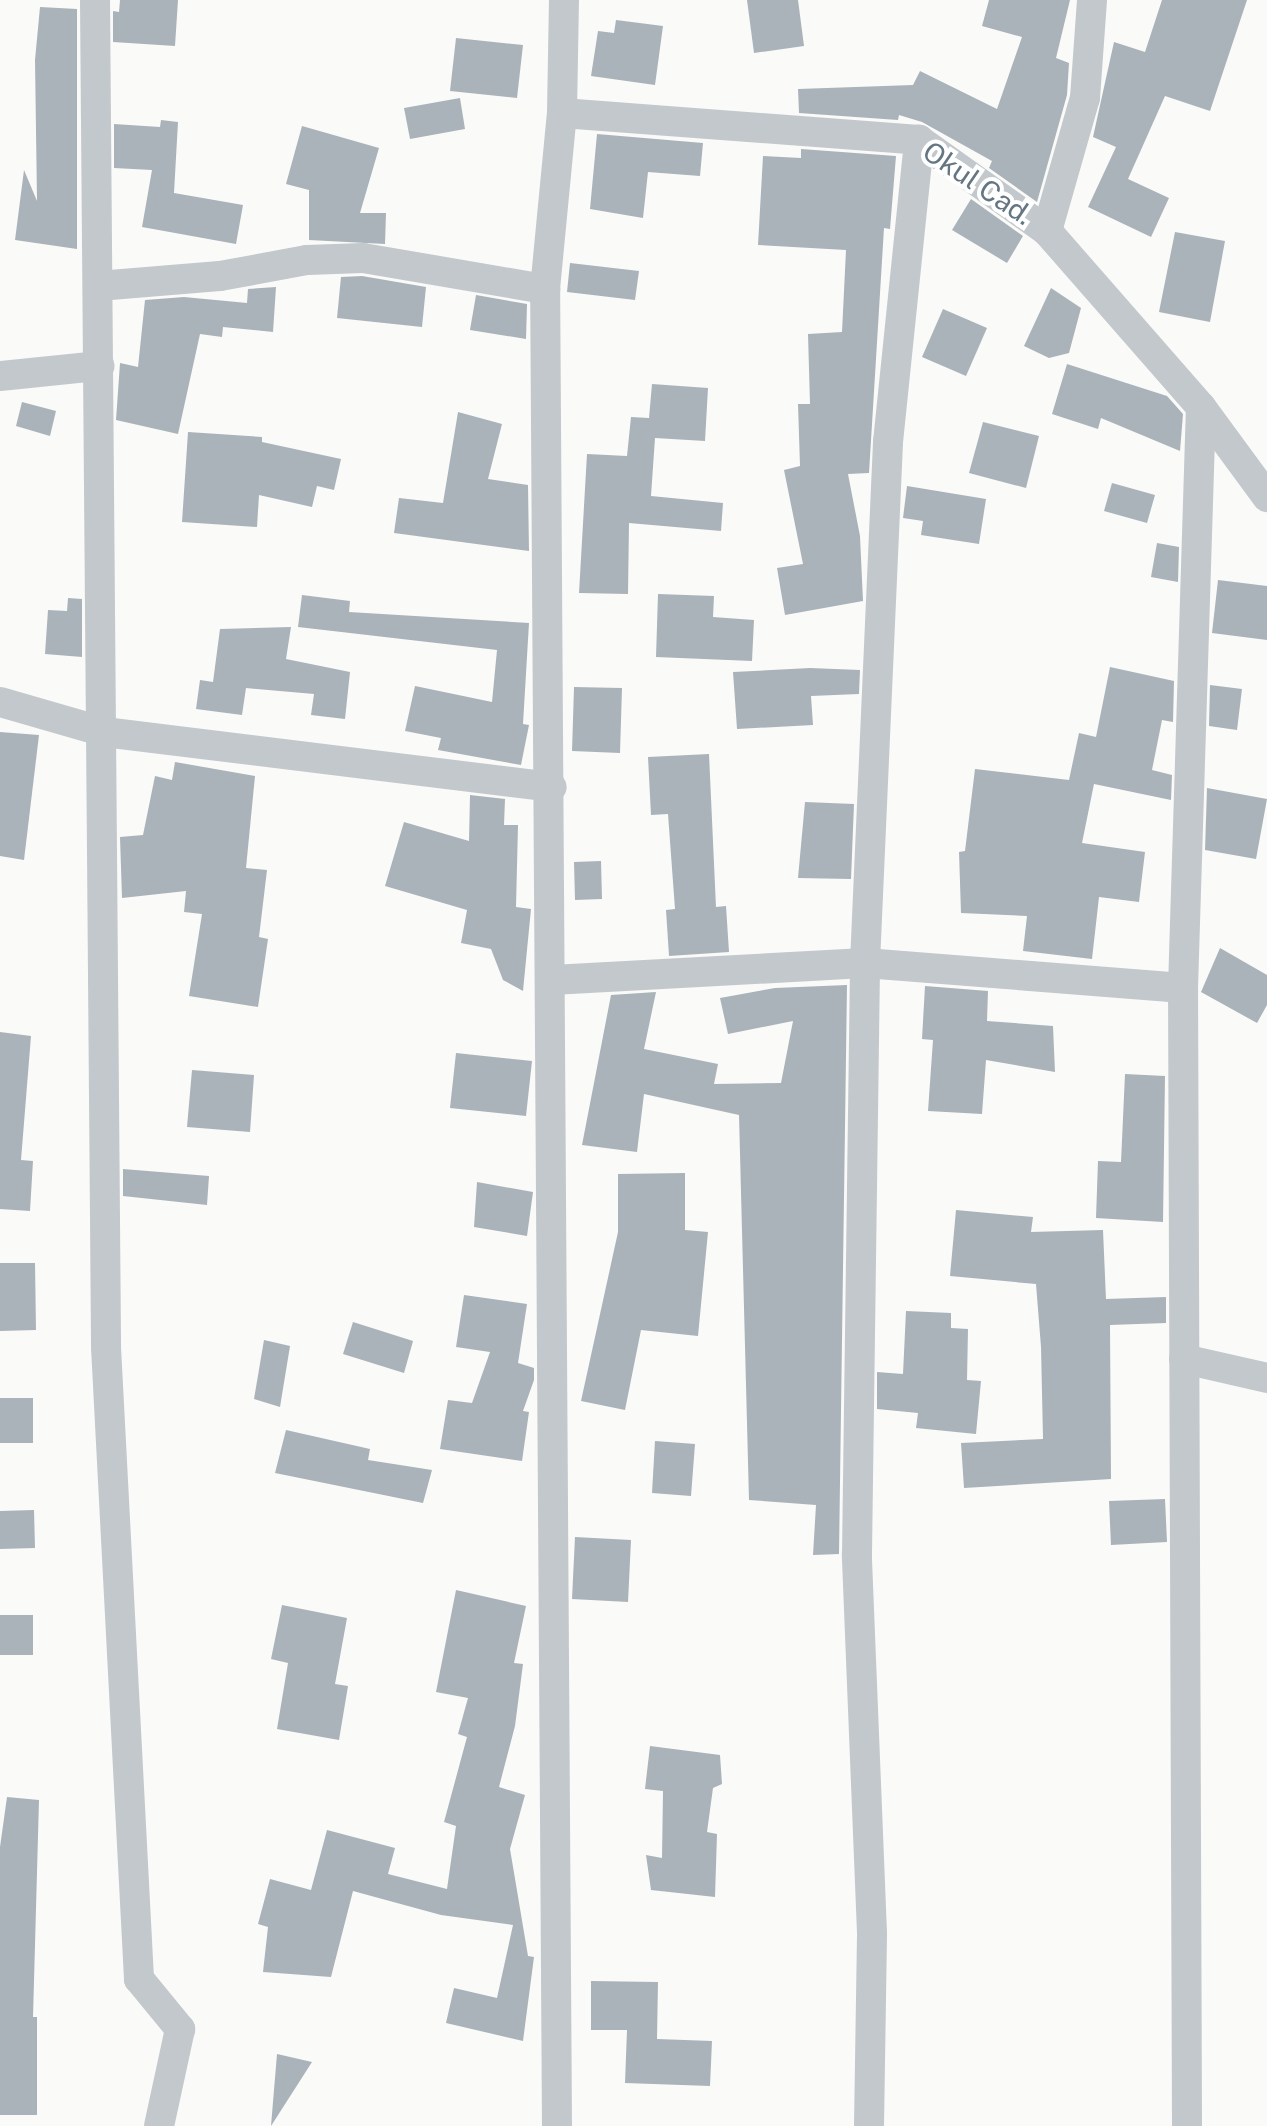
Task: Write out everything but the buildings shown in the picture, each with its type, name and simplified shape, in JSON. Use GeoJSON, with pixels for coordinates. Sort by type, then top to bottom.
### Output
{"type":"FeatureCollection","features":[{"type":"Feature","properties":{"kind":"street"},"geometry":{"type":"LineString","coordinates":[[95,0],[104,732],[106,1347],[139,1979],[180,2029],[159,2126]]}},
{"type":"Feature","properties":{"kind":"street"},"geometry":{"type":"LineString","coordinates":[[557,2126],[552,787],[545,289],[562,113],[564,0]]}},
{"type":"Feature","properties":{"kind":"street"},"geometry":{"type":"LineString","coordinates":[[1047,231],[1085,98],[1092,0]]}},
{"type":"Feature","properties":{"kind":"street","name":"Okul Cad."},"geometry":{"type":"LineString","coordinates":[[562,113],[919,140],[1047,231],[1201,407],[1267,497]]}},
{"type":"Feature","properties":{"kind":"street"},"geometry":{"type":"LineString","coordinates":[[869,2126],[872,1933],[857,1554],[865,963],[888,442],[919,140]]}},
{"type":"Feature","properties":{"kind":"street"},"geometry":{"type":"LineString","coordinates":[[98,286],[220,276],[307,260],[363,258],[545,289]]}},
{"type":"Feature","properties":{"kind":"street"},"geometry":{"type":"LineString","coordinates":[[0,376],[99,366]]}},
{"type":"Feature","properties":{"kind":"street"},"geometry":{"type":"LineString","coordinates":[[1187,2126],[1183,988],[1201,407]]}},
{"type":"Feature","properties":{"kind":"street"},"geometry":{"type":"LineString","coordinates":[[0,702],[104,732],[552,787]]}},
{"type":"Feature","properties":{"kind":"street"},"geometry":{"type":"LineString","coordinates":[[552,980],[865,963],[1183,988]]}},
{"type":"Feature","properties":{"kind":"street"},"geometry":{"type":"LineString","coordinates":[[1184,1359],[1267,1378]]}}]}
